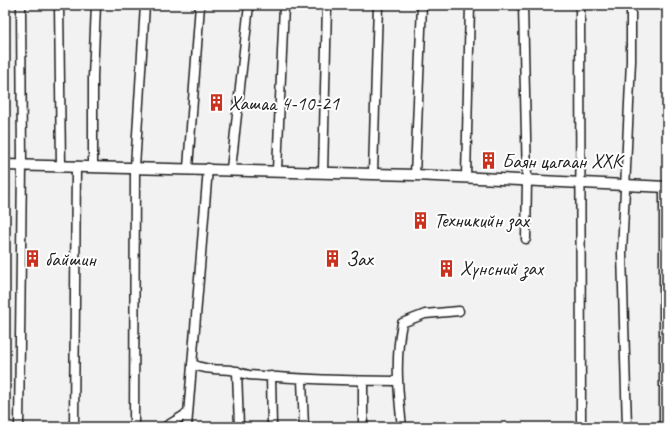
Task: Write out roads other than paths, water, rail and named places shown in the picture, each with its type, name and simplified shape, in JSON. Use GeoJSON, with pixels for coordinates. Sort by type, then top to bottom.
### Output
{"type":"FeatureCollection","features":[{"type":"Feature","properties":{"kind":"main road"},"geometry":{"type":"LineString","coordinates":[[5,165],[208,168],[373,173],[666,187]]}},
{"type":"Feature","properties":{"kind":"street"},"geometry":{"type":"LineString","coordinates":[[19,427],[22,5]]}},
{"type":"Feature","properties":{"kind":"street"},"geometry":{"type":"LineString","coordinates":[[59,5],[61,166]]}},
{"type":"Feature","properties":{"kind":"street"},"geometry":{"type":"LineString","coordinates":[[93,166],[93,77],[96,5]]}},
{"type":"Feature","properties":{"kind":"street"},"geometry":{"type":"LineString","coordinates":[[134,427],[134,167],[145,5]]}},
{"type":"Feature","properties":{"kind":"street"},"geometry":{"type":"LineString","coordinates":[[188,168],[200,5]]}},
{"type":"Feature","properties":{"kind":"street"},"geometry":{"type":"LineString","coordinates":[[231,169],[249,5]]}},
{"type":"Feature","properties":{"kind":"street"},"geometry":{"type":"LineString","coordinates":[[276,170],[284,5]]}},
{"type":"Feature","properties":{"kind":"street"},"geometry":{"type":"LineString","coordinates":[[323,172],[327,5]]}},
{"type":"Feature","properties":{"kind":"street"},"geometry":{"type":"LineString","coordinates":[[373,173],[378,5]]}},
{"type":"Feature","properties":{"kind":"street"},"geometry":{"type":"LineString","coordinates":[[415,175],[422,5]]}},
{"type":"Feature","properties":{"kind":"street"},"geometry":{"type":"LineString","coordinates":[[466,177],[470,5]]}},
{"type":"Feature","properties":{"kind":"street"},"geometry":{"type":"LineString","coordinates":[[523,5],[527,180],[526,239]]}},
{"type":"Feature","properties":{"kind":"street"},"geometry":{"type":"LineString","coordinates":[[580,5],[582,182],[579,318],[580,427]]}},
{"type":"Feature","properties":{"kind":"street"},"geometry":{"type":"LineString","coordinates":[[627,427],[622,253],[631,61],[631,5]]}},
{"type":"Feature","properties":{"kind":"street"},"geometry":{"type":"LineString","coordinates":[[74,427],[76,166]]}},
{"type":"Feature","properties":{"kind":"street"},"geometry":{"type":"LineString","coordinates":[[187,427],[208,168]]}},
{"type":"Feature","properties":{"kind":"street"},"geometry":{"type":"LineString","coordinates":[[664,427],[666,187]]}},
{"type":"Feature","properties":{"kind":"street"},"geometry":{"type":"LineString","coordinates":[[402,427],[396,381],[399,338],[402,323],[425,314],[459,311]]}},
{"type":"Feature","properties":{"kind":"street"},"geometry":{"type":"LineString","coordinates":[[192,364],[201,368],[237,371],[243,374],[363,381],[396,381]]}},
{"type":"Feature","properties":{"kind":"street"},"geometry":{"type":"LineString","coordinates":[[237,371],[238,427]]}},
{"type":"Feature","properties":{"kind":"street"},"geometry":{"type":"LineString","coordinates":[[271,376],[272,427]]}},
{"type":"Feature","properties":{"kind":"street"},"geometry":{"type":"LineString","coordinates":[[302,380],[304,427]]}},
{"type":"Feature","properties":{"kind":"street"},"geometry":{"type":"LineString","coordinates":[[363,381],[363,427]]}},
{"type":"Feature","properties":{"kind":"street"},"geometry":{"type":"LineString","coordinates":[[165,427],[188,413]]}},
{"type":"Feature","properties":{"kind":"place","name":"Хашаа 4-10-21"},"geometry":{"type":"Point","coordinates":[216,103]}},
{"type":"Feature","properties":{"kind":"place","name":"Баян цагаан ХХК"},"geometry":{"type":"Point","coordinates":[489,161]}},
{"type":"Feature","properties":{"kind":"place","name":"Техникийн зах"},"geometry":{"type":"Point","coordinates":[421,220]}},
{"type":"Feature","properties":{"kind":"place","name":"байшин"},"geometry":{"type":"Point","coordinates":[32,259]}},
{"type":"Feature","properties":{"kind":"place","name":"Зах"},"geometry":{"type":"Point","coordinates":[333,259]}},
{"type":"Feature","properties":{"kind":"place","name":"Хүнсний зах"},"geometry":{"type":"Point","coordinates":[447,268]}}]}
